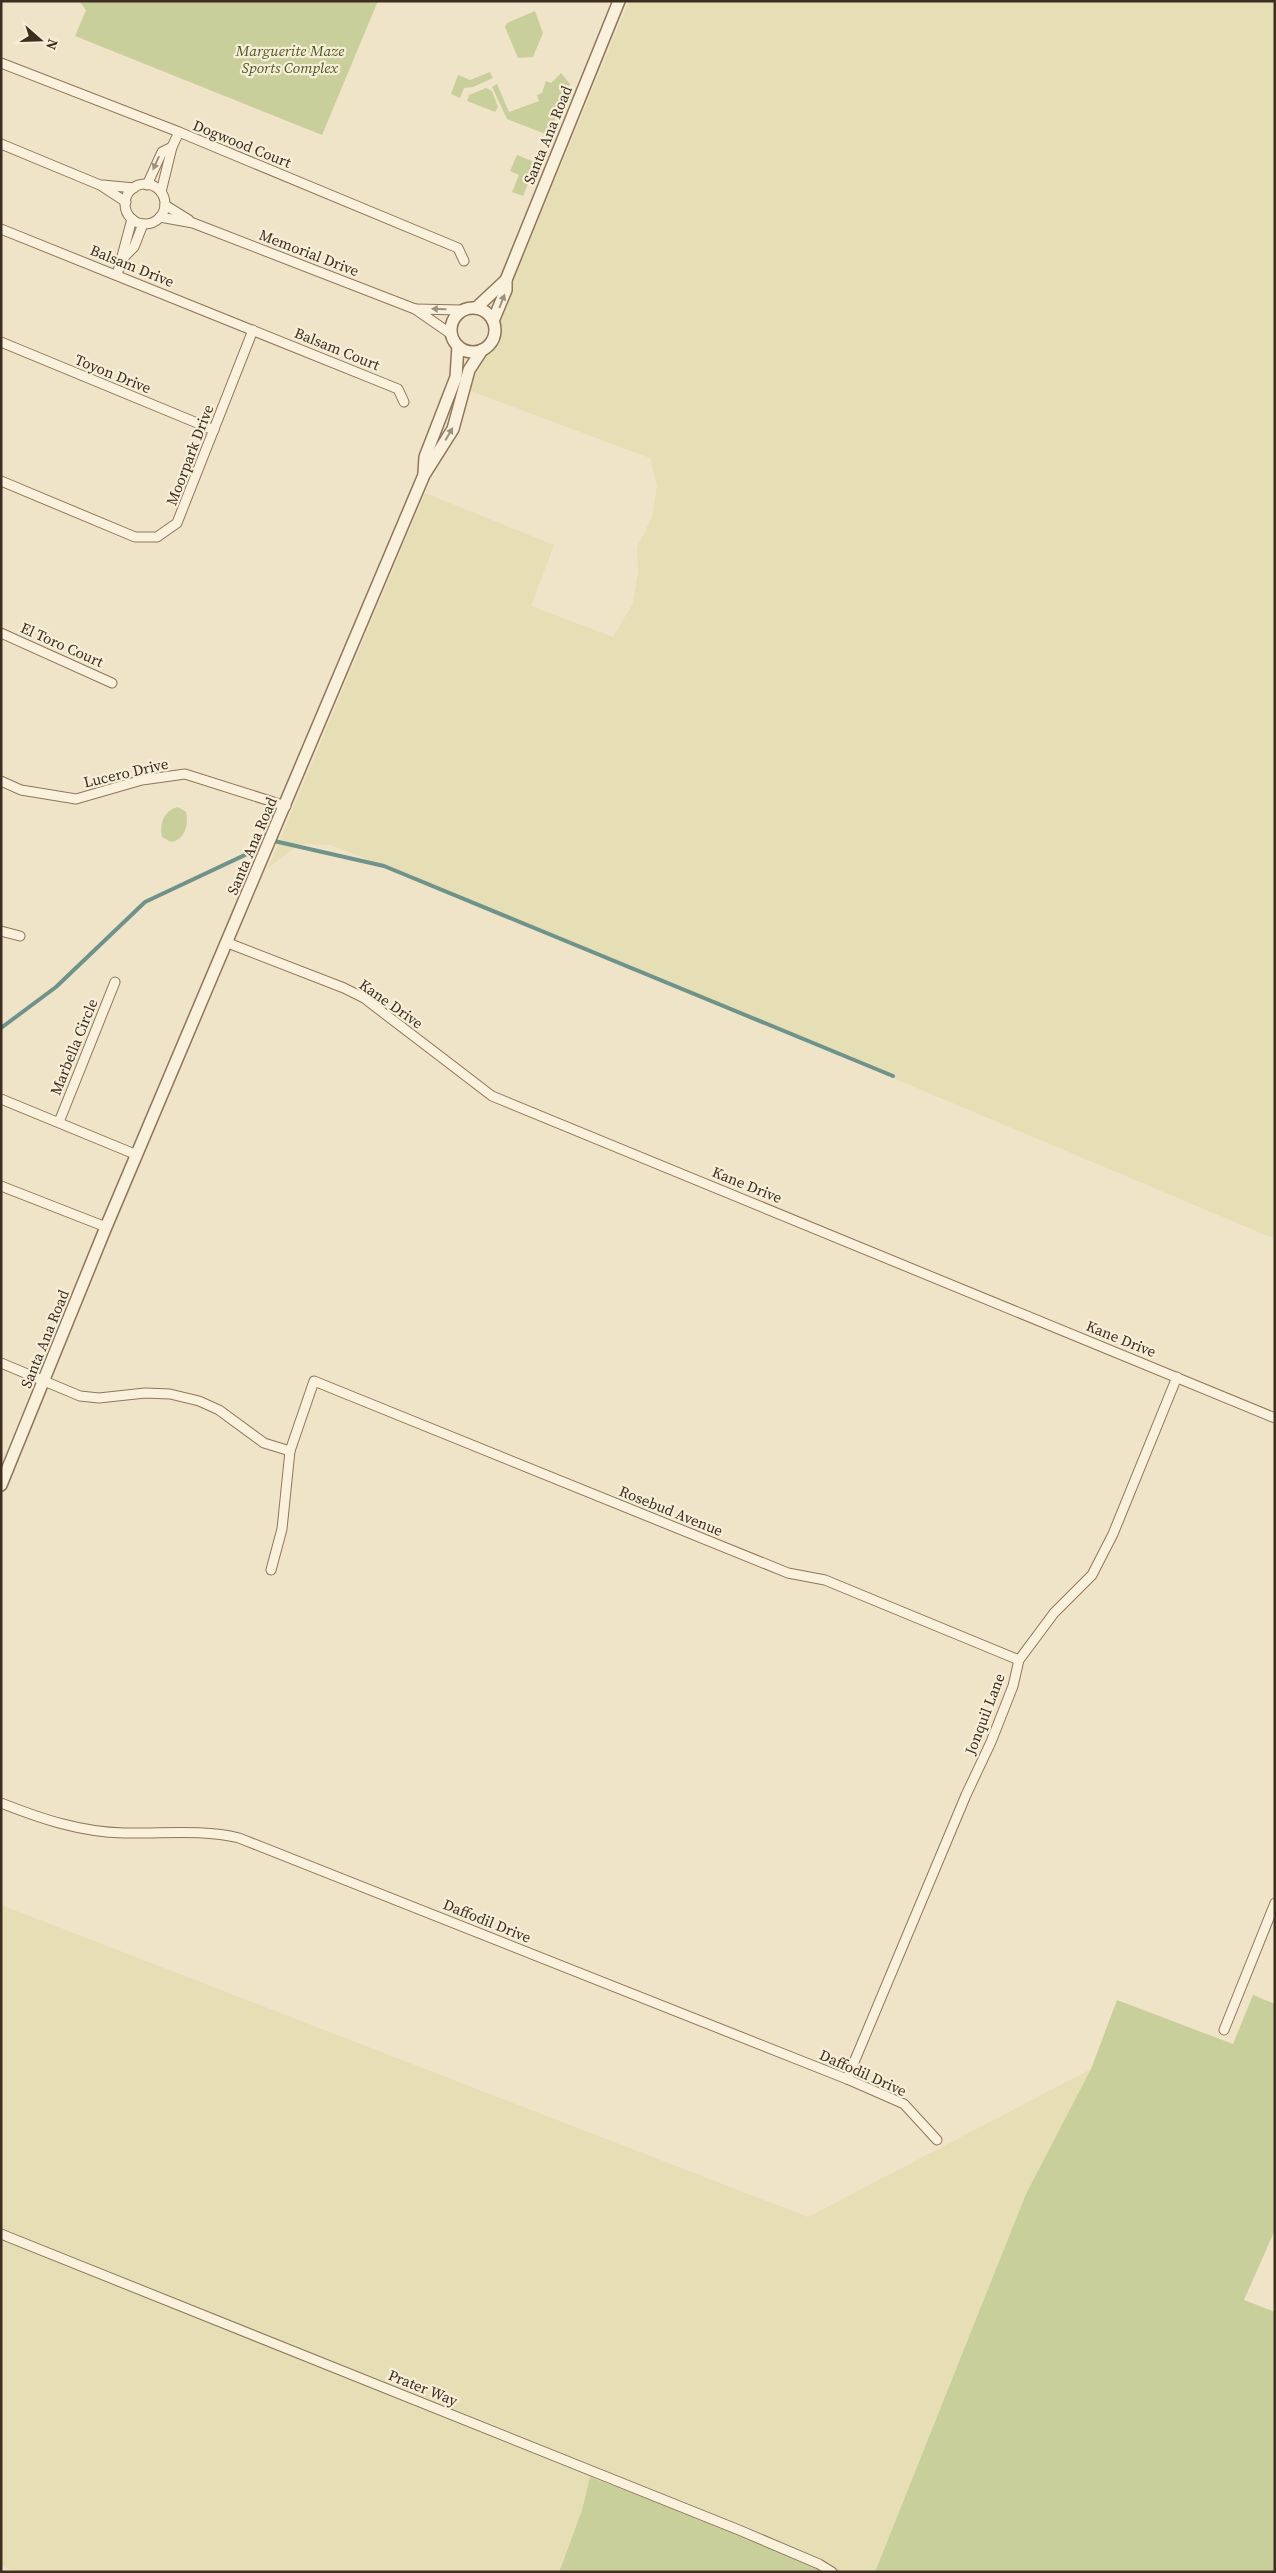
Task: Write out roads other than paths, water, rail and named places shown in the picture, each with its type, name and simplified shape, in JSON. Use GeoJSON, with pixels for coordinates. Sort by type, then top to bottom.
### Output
{"type":"FeatureCollection","features":[{"type":"Feature","properties":{"kind":"street","name":"Santa Ana Road"},"geometry":{"type":"LineString","coordinates":[[1,1485],[6,1461],[44,1381],[106,1227],[286,806],[424,475],[453,428],[469,370],[482,350],[491,343],[494,336],[493,321],[506,290],[506,280],[552,161],[619,1]]}},
{"type":"Feature","properties":{"kind":"street","name":"Dogwood Court"},"geometry":{"type":"LineString","coordinates":[[1,63],[179,132],[458,248],[464,261]]}},
{"type":"Feature","properties":{"kind":"street"},"geometry":{"type":"LineString","coordinates":[[134,188],[126,202],[128,214],[132,219],[143,224],[150,224],[160,217],[165,205],[161,192],[172,147],[179,132]]}},
{"type":"Feature","properties":{"kind":"street"},"geometry":{"type":"LineString","coordinates":[[1,144],[100,185],[126,202]]}},
{"type":"Feature","properties":{"kind":"street"},"geometry":{"type":"LineString","coordinates":[[147,185],[162,152],[172,147]]}},
{"type":"Feature","properties":{"kind":"street"},"geometry":{"type":"LineString","coordinates":[[100,185],[134,188],[147,185],[161,192]]}},
{"type":"Feature","properties":{"kind":"street"},"geometry":{"type":"LineString","coordinates":[[165,205],[193,223]]}},
{"type":"Feature","properties":{"kind":"street"},"geometry":{"type":"LineString","coordinates":[[160,217],[193,223]]}},
{"type":"Feature","properties":{"kind":"street"},"geometry":{"type":"LineString","coordinates":[[117,275],[132,219]]}},
{"type":"Feature","properties":{"kind":"street","name":"Memorial Drive"},"geometry":{"type":"LineString","coordinates":[[193,223],[415,309]]}},
{"type":"Feature","properties":{"kind":"street"},"geometry":{"type":"LineString","coordinates":[[122,259],[134,247],[143,224]]}},
{"type":"Feature","properties":{"kind":"street","name":"Balsam Drive"},"geometry":{"type":"LineString","coordinates":[[1,228],[253,330]]}},
{"type":"Feature","properties":{"kind":"street","name":"Santa Ana Road"},"geometry":{"type":"LineString","coordinates":[[476,308],[506,280]]}},
{"type":"Feature","properties":{"kind":"street"},"geometry":{"type":"LineString","coordinates":[[415,309],[462,310],[476,308],[489,314],[493,321]]}},
{"type":"Feature","properties":{"kind":"street"},"geometry":{"type":"LineString","coordinates":[[415,309],[451,334],[458,346],[471,352],[482,350]]}},
{"type":"Feature","properties":{"kind":"street"},"geometry":{"type":"LineString","coordinates":[[451,334],[453,320],[462,310]]}},
{"type":"Feature","properties":{"kind":"street","name":"Balsam Court"},"geometry":{"type":"LineString","coordinates":[[253,330],[398,389],[404,402]]}},
{"type":"Feature","properties":{"kind":"street","name":"Moorpark Drive"},"geometry":{"type":"LineString","coordinates":[[1,481],[135,538],[157,537],[177,523],[253,330]]}},
{"type":"Feature","properties":{"kind":"street","name":"Toyon Drive"},"geometry":{"type":"LineString","coordinates":[[1,342],[214,430]]}},
{"type":"Feature","properties":{"kind":"street","name":"Santa Ana Road"},"geometry":{"type":"LineString","coordinates":[[424,475],[425,457],[456,377],[458,346]]}},
{"type":"Feature","properties":{"kind":"street","name":"El Toro Court"},"geometry":{"type":"LineString","coordinates":[[1,633],[112,683]]}},
{"type":"Feature","properties":{"kind":"street","name":"Lucero Drive"},"geometry":{"type":"LineString","coordinates":[[1,781],[21,790],[76,799],[142,780],[185,774],[286,806]]}},
{"type":"Feature","properties":{"kind":"street"},"geometry":{"type":"LineString","coordinates":[[1,931],[20,936]]}},
{"type":"Feature","properties":{"kind":"street","name":"Kane Drive"},"geometry":{"type":"LineString","coordinates":[[228,943],[344,988],[364,998],[492,1096],[1275,1418]]}},
{"type":"Feature","properties":{"kind":"street","name":"Marbella Circle"},"geometry":{"type":"LineString","coordinates":[[59,1122],[115,982]]}},
{"type":"Feature","properties":{"kind":"street"},"geometry":{"type":"LineString","coordinates":[[1,1099],[18,1108],[59,1122],[137,1155]]}},
{"type":"Feature","properties":{"kind":"street"},"geometry":{"type":"LineString","coordinates":[[1,1186],[106,1227]]}},
{"type":"Feature","properties":{"kind":"street"},"geometry":{"type":"LineString","coordinates":[[1,1363],[80,1396],[99,1398],[145,1393],[170,1394],[199,1401],[219,1410],[264,1443],[290,1451],[282,1529],[271,1570]]}},
{"type":"Feature","properties":{"kind":"street","name":"Jonquil Lane"},"geometry":{"type":"LineString","coordinates":[[847,2079],[966,1795],[991,1742],[1013,1686],[1019,1660],[1054,1613],[1092,1576],[1114,1534],[1177,1377]]}},
{"type":"Feature","properties":{"kind":"street","name":"Rosebud Avenue"},"geometry":{"type":"LineString","coordinates":[[290,1451],[314,1381],[788,1573],[825,1580],[1019,1660]]}},
{"type":"Feature","properties":{"kind":"street","name":"Daffodil Drive"},"geometry":{"type":"LineString","coordinates":[[1,1803],[75,1829],[123,1833],[208,1833],[239,1838],[847,2079],[904,2104],[937,2140]]}},
{"type":"Feature","properties":{"kind":"street"},"geometry":{"type":"LineString","coordinates":[[1224,2030],[1275,1903]]}},
{"type":"Feature","properties":{"kind":"street","name":"Prater Way"},"geometry":{"type":"LineString","coordinates":[[1,2234],[739,2530],[819,2564],[832,2572]]}},
{"type":"Feature","properties":{"kind":"waterway"},"geometry":{"type":"LineString","coordinates":[[270,843],[274,841],[384,866],[893,1076]]}},
{"type":"Feature","properties":{"kind":"waterway"},"geometry":{"type":"LineString","coordinates":[[1,1028],[56,987],[145,902],[264,846]]}},
{"type":"Feature","properties":{"kind":"park label","name":"Marguerite Maze Sports Complex"},"geometry":{"type":"Point","coordinates":[290,60]}}]}
